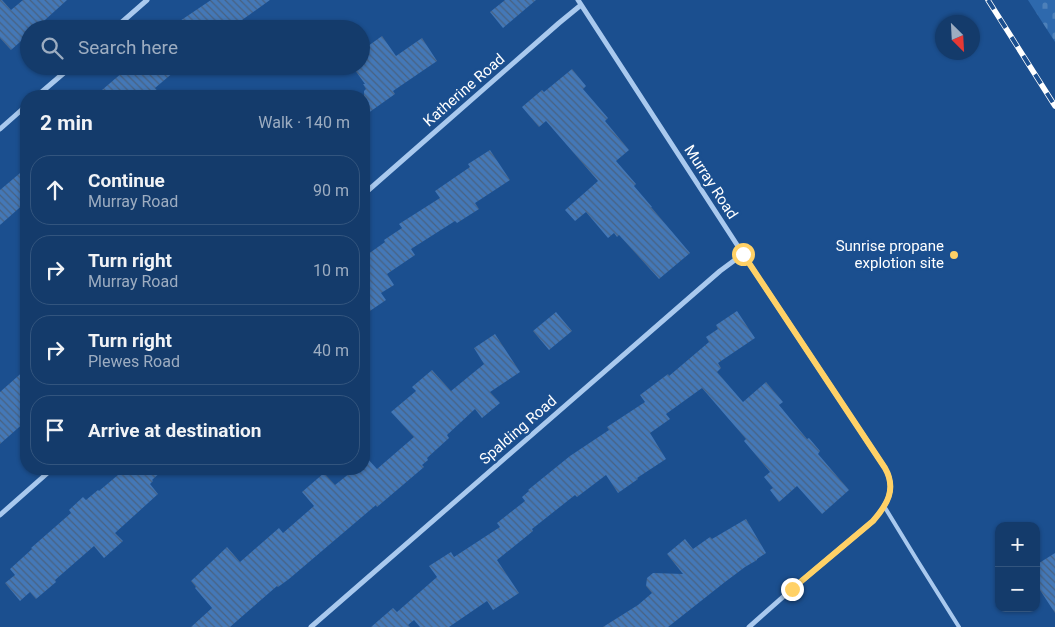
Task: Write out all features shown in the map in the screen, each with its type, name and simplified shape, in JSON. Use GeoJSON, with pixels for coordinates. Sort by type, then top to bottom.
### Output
{"type":"FeatureCollection","features":[{"type":"Feature","properties":{"kind":"street"},"geometry":{"type":"LineString","coordinates":[[124,20],[147,0]]}},
{"type":"Feature","properties":{"kind":"street","name":"Katherine Road"},"geometry":{"type":"LineString","coordinates":[[370,189],[559,23],[580,2]]}},
{"type":"Feature","properties":{"kind":"street","name":"Murray Road"},"geometry":{"type":"LineString","coordinates":[[580,2],[888,474],[890,494],[884,506]]}},
{"type":"Feature","properties":{"kind":"street"},"geometry":{"type":"LineString","coordinates":[[44,90],[62,75]]}},
{"type":"Feature","properties":{"kind":"street"},"geometry":{"type":"LineString","coordinates":[[0,129],[20,111]]}},
{"type":"Feature","properties":{"kind":"street","name":"Spalding Road"},"geometry":{"type":"LineString","coordinates":[[311,627],[713,277],[743,254]]}},
{"type":"Feature","properties":{"kind":"street"},"geometry":{"type":"LineString","coordinates":[[0,514],[45,475]]}},
{"type":"Feature","properties":{"kind":"street"},"geometry":{"type":"LineString","coordinates":[[749,627],[873,521],[884,506]]}},
{"type":"Feature","properties":{"kind":"lane"},"geometry":{"type":"LineString","coordinates":[[884,506],[959,627]]}},
{"type":"Feature","properties":{"kind":"green space"},"geometry":{"type":"Polygon","coordinates":[[[1028,0],[1055,0],[1055,42],[1028,0]]]}},
{"type":"Feature","properties":{"kind":"building"},"geometry":{"type":"Polygon","coordinates":[[[0,0],[11,10],[23,0],[67,0],[45,20],[20,20],[20,42],[11,50],[0,38],[0,0]]]}},
{"type":"Feature","properties":{"kind":"building"},"geometry":{"type":"Polygon","coordinates":[[[211,0],[270,0],[242,20],[181,20],[211,0]]]}},
{"type":"Feature","properties":{"kind":"building"},"geometry":{"type":"Polygon","coordinates":[[[505,0],[536,0],[503,28],[490,12],[505,0]]]}},
{"type":"Feature","properties":{"kind":"building"},"geometry":{"type":"Polygon","coordinates":[[[382,36],[396,56],[422,38],[437,61],[393,91],[395,94],[370,112],[370,90],[365,90],[363,84],[365,84],[358,75],[370,75],[370,45],[382,36]]]}},
{"type":"Feature","properties":{"kind":"building"},"geometry":{"type":"Polygon","coordinates":[[[572,69],[586,86],[583,89],[608,118],[605,121],[629,150],[616,161],[636,184],[634,186],[690,253],[659,279],[619,235],[617,237],[614,233],[608,238],[586,212],[575,221],[565,210],[598,181],[546,121],[539,127],[522,107],[572,69]]]}},
{"type":"Feature","properties":{"kind":"building"},"geometry":{"type":"Polygon","coordinates":[[[120,75],[170,75],[155,88],[157,90],[102,90],[120,75]]]}},
{"type":"Feature","properties":{"kind":"building"},"geometry":{"type":"Polygon","coordinates":[[[490,150],[510,180],[475,203],[479,209],[457,223],[455,221],[411,249],[415,255],[387,274],[394,285],[381,293],[386,300],[370,311],[370,253],[385,242],[384,240],[402,228],[399,224],[440,198],[435,191],[470,167],[468,164],[490,150]]]}},
{"type":"Feature","properties":{"kind":"building"},"geometry":{"type":"Polygon","coordinates":[[[20,173],[20,207],[0,225],[0,190],[20,173]]]}},
{"type":"Feature","properties":{"kind":"building"},"geometry":{"type":"Polygon","coordinates":[[[737,311],[755,338],[718,363],[721,368],[717,372],[743,402],[766,382],[783,402],[779,405],[807,439],[809,438],[820,451],[818,454],[849,490],[822,514],[797,486],[779,502],[770,490],[773,488],[764,477],[770,472],[744,441],[746,439],[702,388],[666,414],[670,419],[650,433],[666,459],[618,493],[606,475],[577,497],[575,495],[497,560],[519,593],[493,610],[487,601],[449,627],[420,627],[414,620],[408,625],[410,627],[371,627],[393,608],[397,612],[437,577],[429,566],[451,552],[454,557],[500,527],[497,523],[525,501],[522,497],[528,490],[570,456],[609,430],[607,427],[645,402],[640,395],[668,374],[669,376],[709,342],[706,337],[718,329],[716,325],[737,311]]]}},
{"type":"Feature","properties":{"kind":"building"},"geometry":{"type":"Polygon","coordinates":[[[556,312],[572,331],[549,350],[533,331],[556,312]]]}},
{"type":"Feature","properties":{"kind":"building"},"geometry":{"type":"Polygon","coordinates":[[[495,334],[520,372],[490,392],[500,403],[482,418],[475,409],[447,435],[449,438],[427,458],[428,460],[422,465],[424,467],[289,579],[277,586],[230,627],[191,627],[212,608],[191,581],[227,547],[240,562],[279,528],[283,533],[314,506],[302,492],[322,475],[326,475],[335,485],[348,475],[370,475],[370,461],[377,469],[414,437],[391,412],[416,391],[412,387],[432,370],[451,391],[484,364],[474,348],[495,334]]]}},
{"type":"Feature","properties":{"kind":"building"},"geometry":{"type":"Polygon","coordinates":[[[20,374],[20,426],[0,444],[0,392],[20,374]]]}},
{"type":"Feature","properties":{"kind":"building"},"geometry":{"type":"Polygon","coordinates":[[[118,475],[157,475],[150,484],[158,494],[115,533],[123,541],[104,558],[94,546],[36,599],[30,592],[20,601],[5,583],[15,575],[10,569],[71,513],[69,510],[83,497],[86,500],[118,475]]]}},
{"type":"Feature","properties":{"kind":"building"},"geometry":{"type":"Polygon","coordinates":[[[746,519],[766,553],[757,560],[725,582],[668,627],[603,627],[638,605],[652,593],[646,586],[647,578],[653,573],[683,574],[667,554],[685,539],[693,549],[710,537],[712,539],[746,519]]]}},
{"type":"Feature","properties":{"kind":"building"},"geometry":{"type":"Polygon","coordinates":[[[1055,553],[1055,613],[1040,590],[1040,562],[1055,553]]]}},
{"type":"Feature","properties":{"kind":"railway"},"geometry":{"type":"LineString","coordinates":[[988,0],[1055,106]]}},
{"type":"Feature","properties":{"kind":"place","name":"Sunrise propane explotion site"},"geometry":{"type":"Point","coordinates":[954,255]}},
{"type":"Feature","properties":{"kind":"route"},"geometry":{"type":"LineString","coordinates":[[743,254],[885,468],[890,480],[891,487],[888,500],[873,521],[792,589]]}}]}
